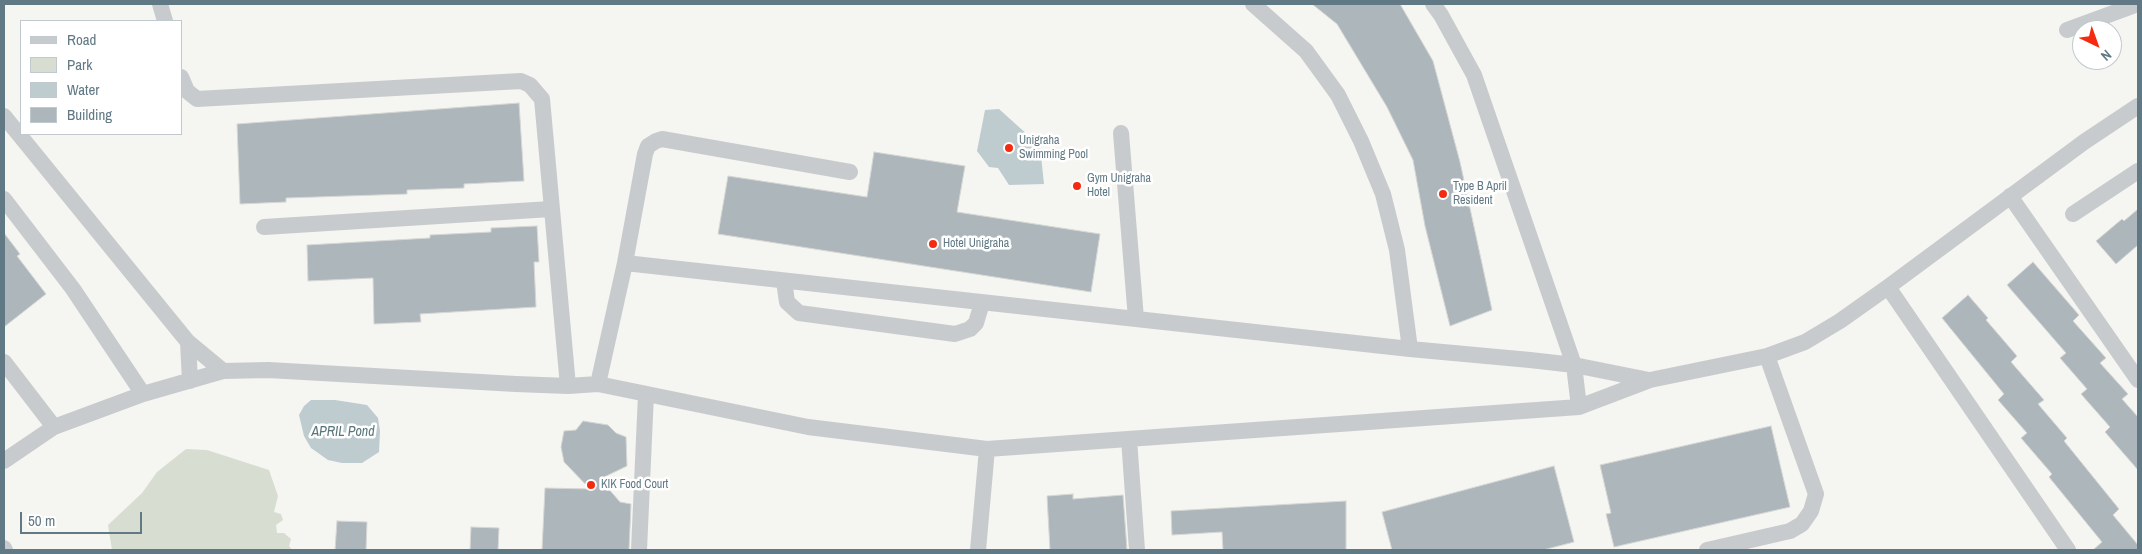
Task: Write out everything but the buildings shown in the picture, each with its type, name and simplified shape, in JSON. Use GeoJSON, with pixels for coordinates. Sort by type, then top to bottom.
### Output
{"type":"FeatureCollection","features":[{"type":"Feature","properties":{"kind":"street"},"geometry":{"type":"LineString","coordinates":[[160,4],[165,20]]}},
{"type":"Feature","properties":{"kind":"street"},"geometry":{"type":"LineString","coordinates":[[1253,4],[1306,51],[1338,95],[1362,141],[1383,194],[1396,250],[1410,349]]}},
{"type":"Feature","properties":{"kind":"street"},"geometry":{"type":"LineString","coordinates":[[1432,4],[1474,75],[1574,365],[1579,407]]}},
{"type":"Feature","properties":{"kind":"street"},"geometry":{"type":"LineString","coordinates":[[2067,30],[2138,4]]}},
{"type":"Feature","properties":{"kind":"street"},"geometry":{"type":"LineString","coordinates":[[182,79],[187,91],[197,99],[521,81],[530,85],[542,99],[568,386]]}},
{"type":"Feature","properties":{"kind":"street"},"geometry":{"type":"LineString","coordinates":[[4,461],[54,427],[143,394],[223,371],[268,370],[568,386],[598,384],[808,427],[987,449],[1579,407],[1650,380],[1767,356],[1805,342],[1840,321],[1888,287],[2084,142],[2138,106]]}},
{"type":"Feature","properties":{"kind":"street"},"geometry":{"type":"LineString","coordinates":[[4,116],[188,342],[223,371]]}},
{"type":"Feature","properties":{"kind":"street"},"geometry":{"type":"LineString","coordinates":[[1120,133],[1136,319]]}},
{"type":"Feature","properties":{"kind":"street"},"geometry":{"type":"LineString","coordinates":[[598,384],[625,263],[648,146],[656,140],[662,139],[850,172]]}},
{"type":"Feature","properties":{"kind":"street"},"geometry":{"type":"LineString","coordinates":[[2073,214],[2138,171]]}},
{"type":"Feature","properties":{"kind":"street"},"geometry":{"type":"LineString","coordinates":[[2010,196],[2138,380]]}},
{"type":"Feature","properties":{"kind":"street"},"geometry":{"type":"LineString","coordinates":[[4,199],[73,289],[143,394]]}},
{"type":"Feature","properties":{"kind":"street"},"geometry":{"type":"LineString","coordinates":[[264,227],[551,209]]}},
{"type":"Feature","properties":{"kind":"street"},"geometry":{"type":"LineString","coordinates":[[625,263],[784,282],[1574,365],[1650,380]]}},
{"type":"Feature","properties":{"kind":"street"},"geometry":{"type":"LineString","coordinates":[[784,282],[787,302],[799,313],[955,334],[970,329],[976,323],[982,303]]}},
{"type":"Feature","properties":{"kind":"street"},"geometry":{"type":"LineString","coordinates":[[1888,287],[2068,550]]}},
{"type":"Feature","properties":{"kind":"street"},"geometry":{"type":"LineString","coordinates":[[188,342],[190,381]]}},
{"type":"Feature","properties":{"kind":"street"},"geometry":{"type":"LineString","coordinates":[[1707,550],[1790,531],[1802,524],[1816,494],[1767,356]]}},
{"type":"Feature","properties":{"kind":"street"},"geometry":{"type":"LineString","coordinates":[[4,362],[54,427]]}},
{"type":"Feature","properties":{"kind":"street"},"geometry":{"type":"LineString","coordinates":[[639,550],[646,394]]}},
{"type":"Feature","properties":{"kind":"street"},"geometry":{"type":"LineString","coordinates":[[1129,439],[1137,550]]}},
{"type":"Feature","properties":{"kind":"street"},"geometry":{"type":"LineString","coordinates":[[978,550],[987,449]]}},
{"type":"Feature","properties":{"kind":"green space"},"geometry":{"type":"Polygon","coordinates":[[[186,449],[207,450],[269,470],[278,496],[274,512],[281,514],[283,520],[276,525],[277,533],[284,533],[291,539],[289,546],[292,550],[112,550],[108,525],[142,493],[157,472],[186,449]]]}},
{"type":"Feature","properties":{"kind":"water","name":"Unigraha Swimming Pool"},"geometry":{"type":"Polygon","coordinates":[[[999,109],[1040,146],[1044,184],[1009,185],[998,168],[989,167],[977,151],[985,110],[999,109]]]}},
{"type":"Feature","properties":{"kind":"water","name":"APRIL Pond"},"geometry":{"type":"Polygon","coordinates":[[[311,400],[335,400],[367,405],[378,418],[380,431],[379,452],[362,463],[342,463],[328,460],[311,448],[304,436],[299,415],[304,406],[311,400]]]}},
{"type":"Feature","properties":{"kind":"place","name":"Unigraha Swimming Pool"},"geometry":{"type":"Point","coordinates":[1009,148]}},
{"type":"Feature","properties":{"kind":"place","name":"Gym Unigraha Hotel"},"geometry":{"type":"Point","coordinates":[1077,186]}},
{"type":"Feature","properties":{"kind":"place","name":"Type B April Resident"},"geometry":{"type":"Point","coordinates":[1443,194]}},
{"type":"Feature","properties":{"kind":"place","name":"Hotel Unigraha"},"geometry":{"type":"Point","coordinates":[933,244]}},
{"type":"Feature","properties":{"kind":"place","name":"KIK Food Court"},"geometry":{"type":"Point","coordinates":[591,485]}}]}
